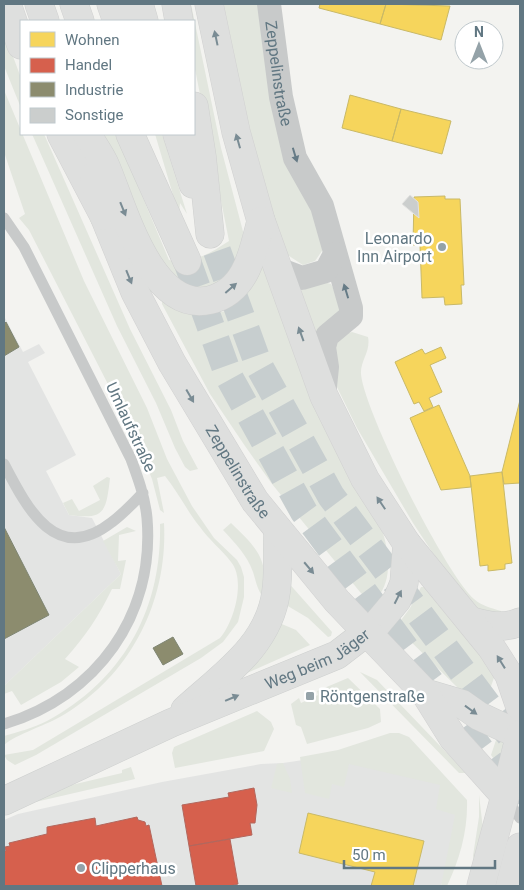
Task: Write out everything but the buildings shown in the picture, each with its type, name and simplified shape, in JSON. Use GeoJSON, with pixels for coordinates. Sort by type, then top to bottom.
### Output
{"type":"FeatureCollection","features":[{"type":"Feature","properties":{"kind":"main road"},"geometry":{"type":"LineString","coordinates":[[7,4],[20,43]]}},
{"type":"Feature","properties":{"kind":"main road"},"geometry":{"type":"LineString","coordinates":[[39,4],[45,20]]}},
{"type":"Feature","properties":{"kind":"main road"},"geometry":{"type":"LineString","coordinates":[[74,4],[80,20]]}},
{"type":"Feature","properties":{"kind":"main road"},"geometry":{"type":"LineString","coordinates":[[111,4],[116,20]]}},
{"type":"Feature","properties":{"kind":"main road"},"geometry":{"type":"LineString","coordinates":[[139,4],[144,20]]}},
{"type":"Feature","properties":{"kind":"main road"},"geometry":{"type":"LineString","coordinates":[[176,4],[179,20]]}},
{"type":"Feature","properties":{"kind":"main road"},"geometry":{"type":"LineString","coordinates":[[209,4],[236,132],[261,222],[324,396],[365,479],[408,544],[491,647],[509,675],[520,706]]}},
{"type":"Feature","properties":{"kind":"main road"},"geometry":{"type":"LineString","coordinates":[[177,135],[213,242],[195,112]]}},
{"type":"Feature","properties":{"kind":"main road"},"geometry":{"type":"LineString","coordinates":[[62,135],[104,216]]}},
{"type":"Feature","properties":{"kind":"main road"},"geometry":{"type":"LineString","coordinates":[[81,135],[104,216]]}},
{"type":"Feature","properties":{"kind":"main road"},"geometry":{"type":"LineString","coordinates":[[88,135],[105,164],[141,252],[164,286],[177,296],[207,301],[227,292],[244,275],[250,264],[261,222]]}},
{"type":"Feature","properties":{"kind":"main road"},"geometry":{"type":"LineString","coordinates":[[130,135],[187,261],[150,135]]}},
{"type":"Feature","properties":{"kind":"main road","name":"Zeppelinstraße"},"geometry":{"type":"LineString","coordinates":[[104,216],[135,292],[172,363],[226,456],[278,531],[366,633],[426,693],[453,738],[505,796]]}},
{"type":"Feature","properties":{"kind":"main road","name":"Weg beim Jäger"},"geometry":{"type":"LineString","coordinates":[[171,723],[245,656],[266,628],[276,592],[278,531]]}},
{"type":"Feature","properties":{"kind":"main road","name":"Weg beim Jäger"},"geometry":{"type":"LineString","coordinates":[[4,801],[171,723],[337,655],[386,616],[397,600],[404,583],[408,544]]}},
{"type":"Feature","properties":{"kind":"main road"},"geometry":{"type":"LineString","coordinates":[[471,621],[501,627],[520,622]]}},
{"type":"Feature","properties":{"kind":"main road","name":"Zeppelinstraße"},"geometry":{"type":"LineString","coordinates":[[426,693],[462,704],[479,716],[520,735]]}},
{"type":"Feature","properties":{"kind":"main road"},"geometry":{"type":"LineString","coordinates":[[481,886],[520,735]]}},
{"type":"Feature","properties":{"kind":"main road"},"geometry":{"type":"LineString","coordinates":[[510,886],[520,847]]}},
{"type":"Feature","properties":{"kind":"street","name":"Zeppelinstraße"},"geometry":{"type":"LineString","coordinates":[[269,4],[281,97],[295,158],[306,180],[317,195],[351,316],[328,336],[324,347],[328,367],[324,396]]}},
{"type":"Feature","properties":{"kind":"street"},"geometry":{"type":"LineString","coordinates":[[278,269],[302,278],[326,271],[335,254]]}},
{"type":"Feature","properties":{"kind":"lane","name":"Umlaufstraße"},"geometry":{"type":"LineString","coordinates":[[4,218],[24,247],[131,459],[143,493],[147,517],[145,572],[139,597],[129,623],[113,649],[93,672],[70,693],[43,709],[4,724]]}},
{"type":"Feature","properties":{"kind":"lane"},"geometry":{"type":"LineString","coordinates":[[4,464],[26,504],[38,519],[59,534],[74,539],[86,537],[112,523],[143,493]]}},
{"type":"Feature","properties":{"kind":"lane"},"geometry":{"type":"LineString","coordinates":[[505,796],[520,818]]}},
{"type":"Feature","properties":{"kind":"shaded area"},"geometry":{"type":"Polygon","coordinates":[[[182,4],[191,4],[194,20],[185,20],[182,4]]]}},
{"type":"Feature","properties":{"kind":"shaded area"},"geometry":{"type":"Polygon","coordinates":[[[220,4],[260,4],[324,248],[315,261],[303,265],[286,254],[259,176],[220,4]]]}},
{"type":"Feature","properties":{"kind":"shaded area"},"geometry":{"type":"Polygon","coordinates":[[[195,23],[221,148],[245,239],[235,271],[211,288],[192,289],[159,270],[101,135],[116,135],[169,260],[186,261],[200,257],[229,241],[195,69],[195,23]]]}},
{"type":"Feature","properties":{"kind":"shaded area"},"geometry":{"type":"Polygon","coordinates":[[[4,32],[20,75],[20,106],[4,66],[4,32]]]}},
{"type":"Feature","properties":{"kind":"shaded area"},"geometry":{"type":"Polygon","coordinates":[[[4,90],[20,128],[20,135],[23,135],[84,281],[147,408],[167,459],[192,506],[214,538],[237,560],[244,577],[244,597],[238,622],[223,642],[201,658],[36,755],[15,765],[7,760],[4,755],[33,750],[220,638],[234,612],[238,579],[231,562],[204,532],[165,476],[157,478],[164,513],[160,510],[152,479],[133,433],[29,230],[19,218],[25,214],[4,152],[4,90]]]}},
{"type":"Feature","properties":{"kind":"shaded area"},"geometry":{"type":"Polygon","coordinates":[[[32,135],[44,135],[130,329],[198,469],[190,471],[185,467],[156,403],[117,326],[32,135]]]}},
{"type":"Feature","properties":{"kind":"shaded area"},"geometry":{"type":"Polygon","coordinates":[[[155,135],[162,135],[187,214],[180,203],[179,215],[155,135]]]}},
{"type":"Feature","properties":{"kind":"shaded area"},"geometry":{"type":"Polygon","coordinates":[[[262,262],[382,530],[388,556],[388,565],[386,583],[377,598],[366,598],[360,592],[272,484],[210,394],[162,304],[162,301],[189,309],[198,319],[235,308],[237,295],[262,262]]]}},
{"type":"Feature","properties":{"kind":"shaded area"},"geometry":{"type":"Polygon","coordinates":[[[324,282],[331,284],[338,297],[341,310],[314,340],[297,292],[324,282]]]}},
{"type":"Feature","properties":{"kind":"shaded area"},"geometry":{"type":"Polygon","coordinates":[[[4,316],[23,352],[39,344],[45,353],[28,362],[76,455],[46,471],[69,515],[92,518],[121,574],[4,686],[4,316]]]}},
{"type":"Feature","properties":{"kind":"shaded area"},"geometry":{"type":"Polygon","coordinates":[[[352,332],[368,337],[368,347],[361,369],[366,393],[391,455],[427,527],[461,584],[474,599],[483,605],[501,611],[503,617],[478,611],[454,585],[413,523],[357,428],[335,383],[333,343],[342,335],[352,332]]]}},
{"type":"Feature","properties":{"kind":"shaded area"},"geometry":{"type":"Polygon","coordinates":[[[107,477],[110,478],[109,490],[102,511],[90,516],[69,515],[63,503],[72,499],[79,511],[100,500],[93,486],[107,477]]]}},
{"type":"Feature","properties":{"kind":"shaded area"},"geometry":{"type":"Polygon","coordinates":[[[164,523],[164,552],[160,580],[152,607],[141,633],[126,657],[109,678],[88,698],[58,718],[16,737],[4,745],[4,736],[26,730],[47,721],[74,704],[97,685],[117,663],[133,639],[145,613],[154,585],[159,555],[160,524],[164,523]]]}},
{"type":"Feature","properties":{"kind":"shaded area"},"geometry":{"type":"Polygon","coordinates":[[[231,523],[248,539],[263,564],[265,584],[263,597],[247,560],[223,530],[231,523]]]}},
{"type":"Feature","properties":{"kind":"shaded area"},"geometry":{"type":"Polygon","coordinates":[[[127,527],[136,531],[119,535],[118,561],[126,560],[120,589],[112,589],[91,626],[65,659],[79,667],[61,682],[21,705],[12,691],[4,694],[4,686],[121,574],[103,541],[127,527]]]}},
{"type":"Feature","properties":{"kind":"shaded area"},"geometry":{"type":"Polygon","coordinates":[[[286,580],[332,632],[331,636],[328,637],[308,618],[281,602],[286,580]]]}},
{"type":"Feature","properties":{"kind":"shaded area"},"geometry":{"type":"Polygon","coordinates":[[[421,587],[428,587],[495,675],[484,706],[458,688],[396,627],[410,608],[421,587]]]}},
{"type":"Feature","properties":{"kind":"shaded area"},"geometry":{"type":"Polygon","coordinates":[[[277,622],[296,630],[310,645],[245,674],[277,622]]]}},
{"type":"Feature","properties":{"kind":"shaded area"},"geometry":{"type":"Polygon","coordinates":[[[360,672],[377,680],[466,773],[459,773],[360,672]]]}},
{"type":"Feature","properties":{"kind":"shaded area"},"geometry":{"type":"Polygon","coordinates":[[[348,678],[380,709],[381,722],[368,728],[307,744],[301,727],[296,725],[291,704],[299,698],[301,703],[318,695],[317,691],[348,678]]]}},
{"type":"Feature","properties":{"kind":"shaded area"},"geometry":{"type":"Polygon","coordinates":[[[257,711],[271,722],[274,729],[264,751],[175,768],[172,753],[174,747],[257,711]]]}},
{"type":"Feature","properties":{"kind":"shaded area"},"geometry":{"type":"Polygon","coordinates":[[[390,733],[399,733],[409,737],[467,800],[462,844],[447,886],[441,886],[455,815],[436,809],[440,785],[349,764],[344,787],[332,784],[329,799],[305,793],[300,757],[338,750],[390,733]]]}},
{"type":"Feature","properties":{"kind":"shaded area"},"geometry":{"type":"Polygon","coordinates":[[[497,737],[507,742],[499,766],[491,755],[497,737]]]}},
{"type":"Feature","properties":{"kind":"shaded area"},"geometry":{"type":"Polygon","coordinates":[[[344,754],[446,779],[463,815],[441,886],[4,886],[4,820],[18,814],[162,782],[261,764],[283,763],[344,754]]]}},
{"type":"Feature","properties":{"kind":"shaded area"},"geometry":{"type":"Polygon","coordinates":[[[283,763],[290,779],[292,793],[271,788],[277,764],[283,763]]]}},
{"type":"Feature","properties":{"kind":"shaded area"},"geometry":{"type":"Polygon","coordinates":[[[131,767],[135,779],[31,803],[63,787],[122,773],[122,770],[131,767]]]}},
{"type":"Feature","properties":{"kind":"shaded area"},"geometry":{"type":"Polygon","coordinates":[[[479,795],[483,829],[474,859],[479,817],[479,795]]]}},
{"type":"Feature","properties":{"kind":"tunnel"},"geometry":{"type":"LineString","coordinates":[[217,251],[259,366],[331,496],[510,735]]}},
{"type":"Feature","properties":{"kind":"tunnel"},"geometry":{"type":"LineString","coordinates":[[187,261],[229,377],[304,512],[520,803]]}},
{"type":"Feature","properties":{"kind":"place","name":"Leonardo Inn Airport"},"geometry":{"type":"Point","coordinates":[442,247]}},
{"type":"Feature","properties":{"kind":"place","name":"Röntgenstraße"},"geometry":{"type":"Point","coordinates":[310,696]}},
{"type":"Feature","properties":{"kind":"place","name":"Clipperhaus"},"geometry":{"type":"Point","coordinates":[81,868]}}]}
